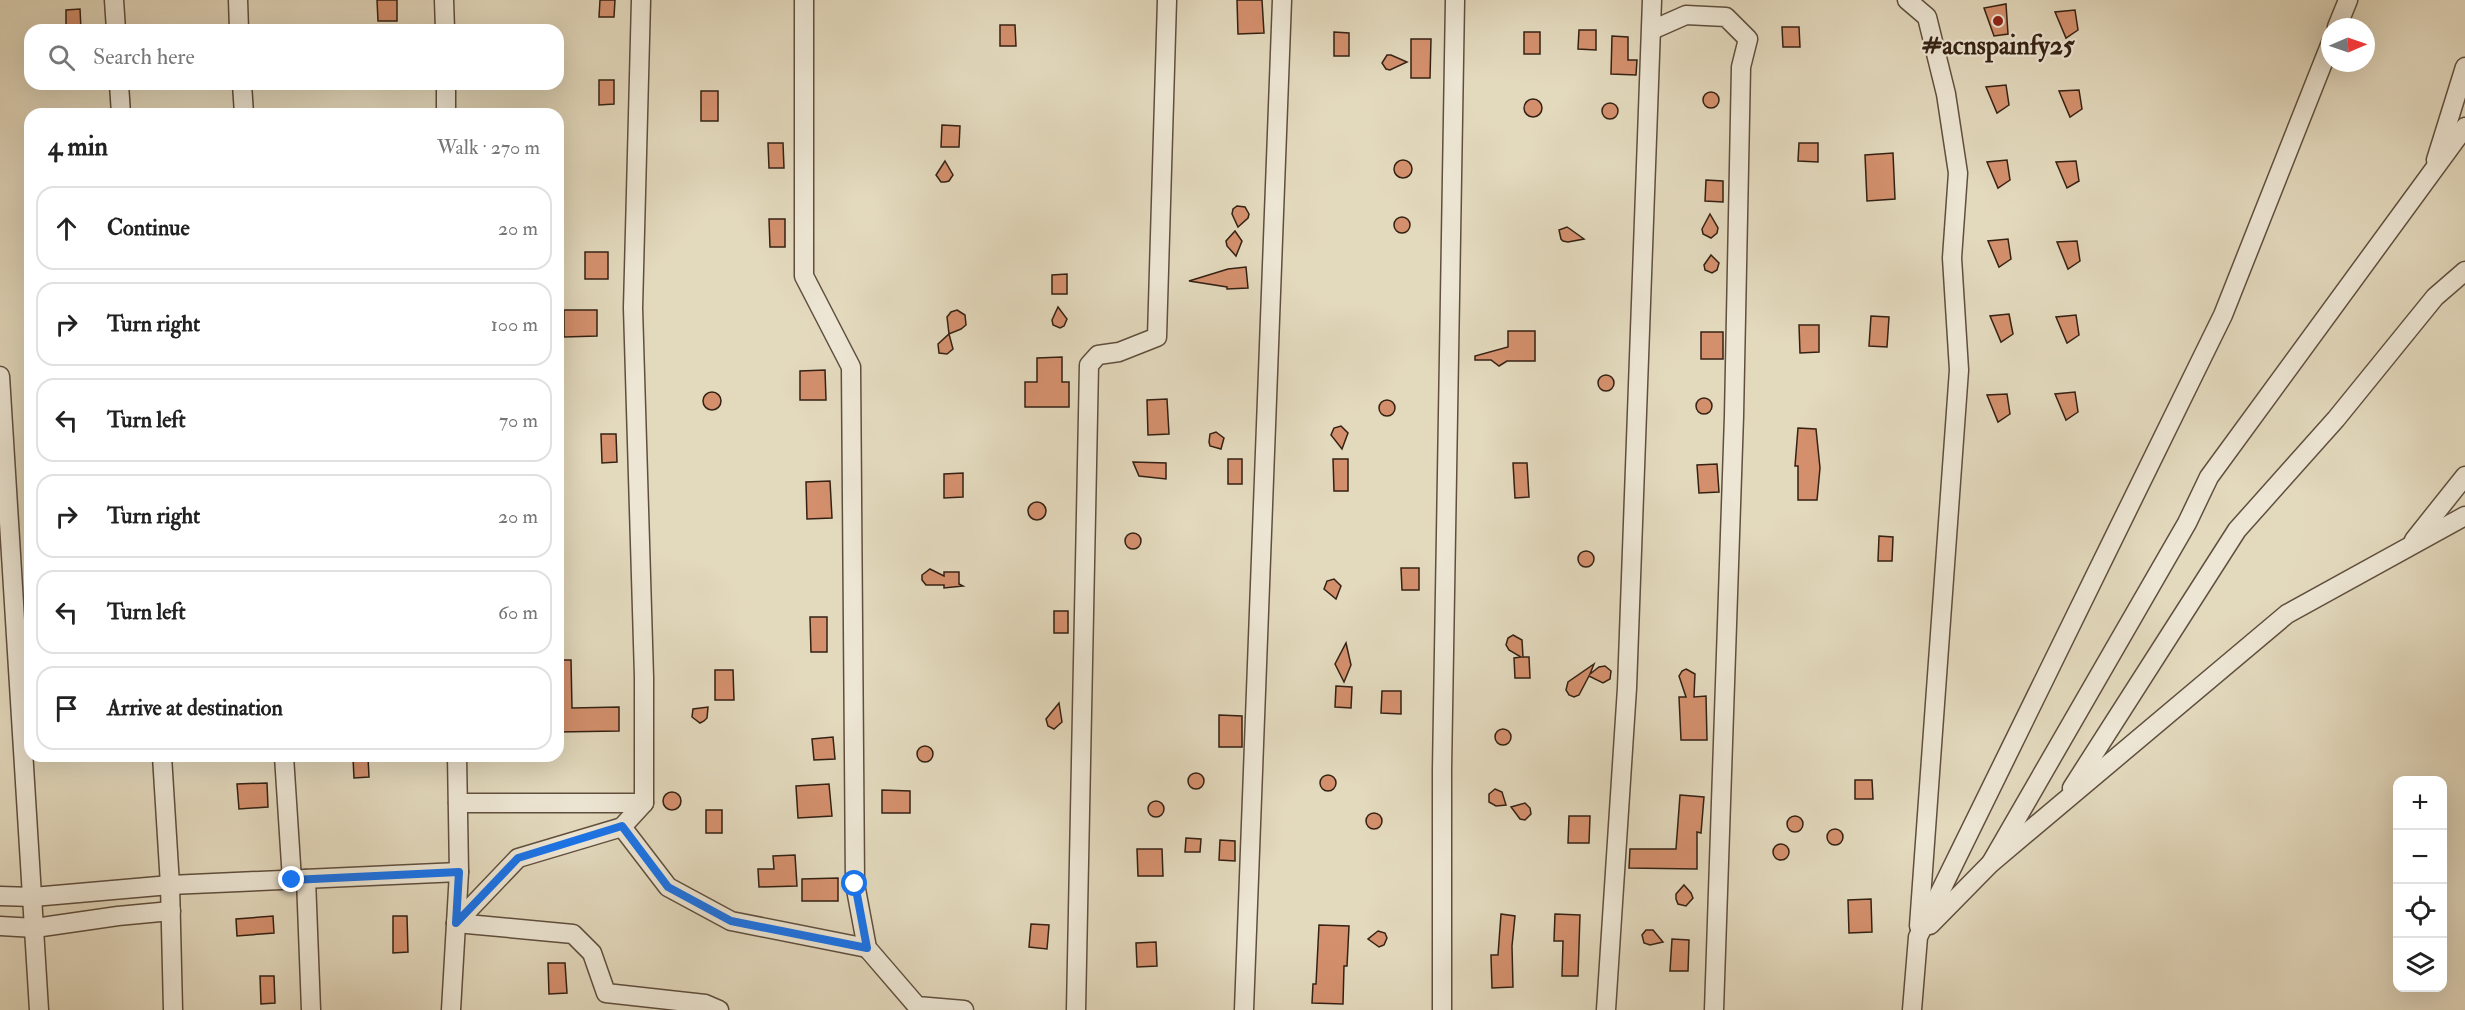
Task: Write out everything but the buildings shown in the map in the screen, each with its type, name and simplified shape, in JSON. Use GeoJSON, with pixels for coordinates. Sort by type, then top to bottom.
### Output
{"type":"FeatureCollection","features":[{"type":"Feature","properties":{"kind":"street"},"geometry":{"type":"LineString","coordinates":[[114,0],[116,24]]}},
{"type":"Feature","properties":{"kind":"street"},"geometry":{"type":"LineString","coordinates":[[238,0],[239,24]]}},
{"type":"Feature","properties":{"kind":"street"},"geometry":{"type":"LineString","coordinates":[[444,0],[445,24]]}},
{"type":"Feature","properties":{"kind":"street"},"geometry":{"type":"LineString","coordinates":[[456,923],[518,858],[622,826],[644,803],[642,581],[633,308],[641,0]]}},
{"type":"Feature","properties":{"kind":"street"},"geometry":{"type":"LineString","coordinates":[[1076,1010],[1089,365],[1098,354],[1119,352],[1157,337],[1167,0]]}},
{"type":"Feature","properties":{"kind":"street"},"geometry":{"type":"LineString","coordinates":[[1244,1010],[1282,0]]}},
{"type":"Feature","properties":{"kind":"street"},"geometry":{"type":"LineString","coordinates":[[1442,1010],[1443,734],[1455,0]]}},
{"type":"Feature","properties":{"kind":"street"},"geometry":{"type":"LineString","coordinates":[[1606,1010],[1627,688],[1652,0]]}},
{"type":"Feature","properties":{"kind":"street"},"geometry":{"type":"LineString","coordinates":[[1907,0],[1927,17],[1946,94],[1958,173],[1952,258],[1959,370],[1912,1010]]}},
{"type":"Feature","properties":{"kind":"street"},"geometry":{"type":"LineString","coordinates":[[2341,18],[2348,0]]}},
{"type":"Feature","properties":{"kind":"street"},"geometry":{"type":"LineString","coordinates":[[809,3],[804,276],[851,367],[855,884],[867,948],[917,1006],[964,1010]]}},
{"type":"Feature","properties":{"kind":"street"},"geometry":{"type":"LineString","coordinates":[[1652,30],[1686,15],[1726,17],[1748,39],[1741,68],[1734,428],[1714,1010]]}},
{"type":"Feature","properties":{"kind":"street"},"geometry":{"type":"LineString","coordinates":[[1918,937],[2223,315],[2321,68]]}},
{"type":"Feature","properties":{"kind":"street"},"geometry":{"type":"LineString","coordinates":[[2432,173],[2465,68]]}},
{"type":"Feature","properties":{"kind":"street"},"geometry":{"type":"LineString","coordinates":[[119,90],[121,108]]}},
{"type":"Feature","properties":{"kind":"street"},"geometry":{"type":"LineString","coordinates":[[242,90],[244,108]]}},
{"type":"Feature","properties":{"kind":"street"},"geometry":{"type":"LineString","coordinates":[[446,90],[446,108]]}},
{"type":"Feature","properties":{"kind":"street"},"geometry":{"type":"LineString","coordinates":[[1991,863],[2187,523],[2209,477],[2465,127]]}},
{"type":"Feature","properties":{"kind":"street"},"geometry":{"type":"LineString","coordinates":[[2061,804],[2237,530],[2336,419],[2435,297],[2465,271]]}},
{"type":"Feature","properties":{"kind":"street"},"geometry":{"type":"LineString","coordinates":[[0,376],[24,755]]}},
{"type":"Feature","properties":{"kind":"street"},"geometry":{"type":"LineString","coordinates":[[2407,548],[2465,476]]}},
{"type":"Feature","properties":{"kind":"street"},"geometry":{"type":"LineString","coordinates":[[1918,937],[1991,863],[2287,614],[2465,516]]}},
{"type":"Feature","properties":{"kind":"street"},"geometry":{"type":"LineString","coordinates":[[24,762],[39,1010]]}},
{"type":"Feature","properties":{"kind":"street"},"geometry":{"type":"LineString","coordinates":[[162,762],[170,885],[173,1010]]}},
{"type":"Feature","properties":{"kind":"street"},"geometry":{"type":"LineString","coordinates":[[285,762],[311,1010]]}},
{"type":"Feature","properties":{"kind":"street"},"geometry":{"type":"LineString","coordinates":[[451,1010],[459,872],[458,762]]}},
{"type":"Feature","properties":{"kind":"street"},"geometry":{"type":"LineString","coordinates":[[458,803],[644,803]]}},
{"type":"Feature","properties":{"kind":"street"},"geometry":{"type":"LineString","coordinates":[[622,826],[668,887],[731,921],[867,948]]}},
{"type":"Feature","properties":{"kind":"street"},"geometry":{"type":"LineString","coordinates":[[0,896],[33,897],[170,885],[459,872]]}},
{"type":"Feature","properties":{"kind":"street"},"geometry":{"type":"LineString","coordinates":[[0,926],[35,928],[171,911]]}},
{"type":"Feature","properties":{"kind":"street"},"geometry":{"type":"LineString","coordinates":[[456,923],[573,934],[592,953],[606,1001],[705,1004],[719,1010]]}},
{"type":"Feature","properties":{"kind":"place","name":"#acnspainfy25"},"geometry":{"type":"Point","coordinates":[1998,21]}},
{"type":"Feature","properties":{"kind":"route"},"geometry":{"type":"LineString","coordinates":[[292,880],[459,872],[456,923],[518,858],[622,826],[668,887],[731,921],[867,948],[855,884]]}}]}
